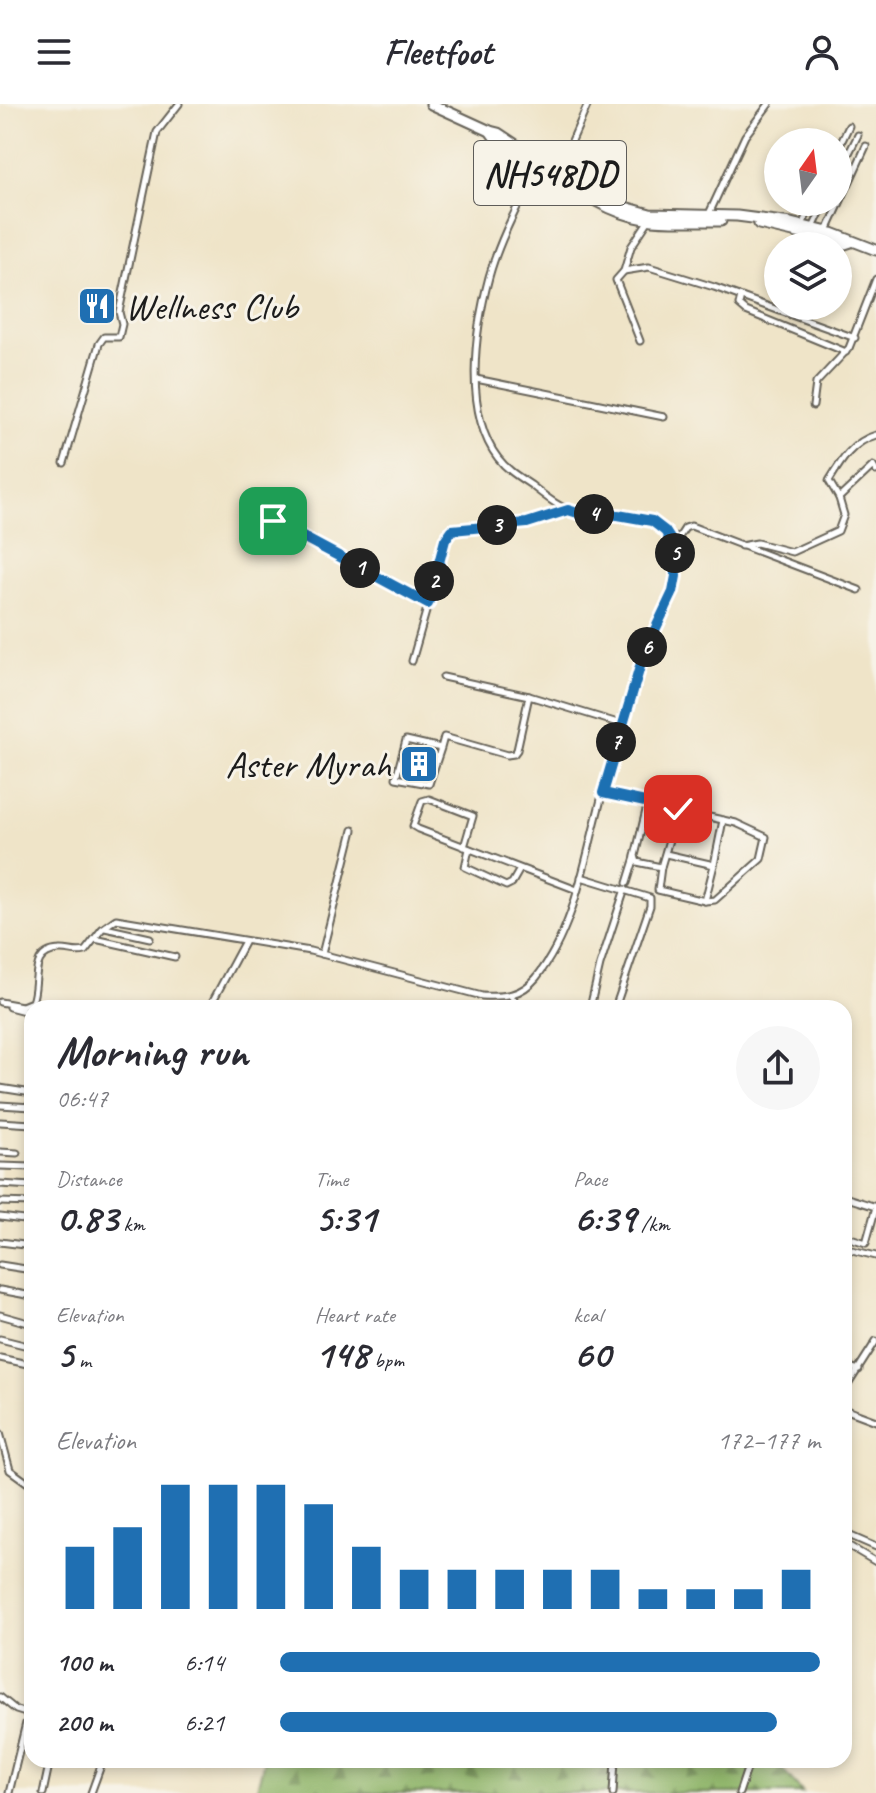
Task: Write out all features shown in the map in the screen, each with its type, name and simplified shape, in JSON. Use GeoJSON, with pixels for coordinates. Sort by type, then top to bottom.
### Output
{"type":"FeatureCollection","features":[{"type":"Feature","properties":{"kind":"highway","name":"NH548DD"},"geometry":{"type":"LineString","coordinates":[[431,104],[498,133],[582,194],[617,208],[649,218],[762,219],[811,232]]}},
{"type":"Feature","properties":{"kind":"highway","name":"NH548DD"},"geometry":{"type":"LineString","coordinates":[[539,162],[617,208]]}},
{"type":"Feature","properties":{"kind":"highway","name":"NH548DD"},"geometry":{"type":"LineString","coordinates":[[852,242],[876,250]]}},
{"type":"Feature","properties":{"kind":"street"},"geometry":{"type":"LineString","coordinates":[[64,463],[99,344],[104,337],[119,337],[122,324],[119,312],[157,132],[179,104]]}},
{"type":"Feature","properties":{"kind":"street"},"geometry":{"type":"LineString","coordinates":[[558,173],[588,104]]}},
{"type":"Feature","properties":{"kind":"street"},"geometry":{"type":"LineString","coordinates":[[707,218],[745,136],[769,104]]}},
{"type":"Feature","properties":{"kind":"street"},"geometry":{"type":"LineString","coordinates":[[852,147],[858,135]]}},
{"type":"Feature","properties":{"kind":"street"},"geometry":{"type":"LineString","coordinates":[[825,232],[866,146]]}},
{"type":"Feature","properties":{"kind":"street"},"geometry":{"type":"LineString","coordinates":[[32,1000],[40,958],[61,949],[80,953],[112,920],[122,918],[322,954],[482,996],[520,993],[535,979],[551,955],[577,890],[621,724],[644,653],[673,592],[676,576],[674,545],[665,531],[652,521],[568,510],[508,469],[497,456],[477,413],[479,329],[490,275],[509,224],[539,162]]}},
{"type":"Feature","properties":{"kind":"street"},"geometry":{"type":"LineString","coordinates":[[806,229],[809,216]]}},
{"type":"Feature","properties":{"kind":"street"},"geometry":{"type":"LineString","coordinates":[[806,229],[815,216]]}},
{"type":"Feature","properties":{"kind":"street"},"geometry":{"type":"LineString","coordinates":[[640,341],[616,280],[624,271],[631,247],[649,218]]}},
{"type":"Feature","properties":{"kind":"street"},"geometry":{"type":"LineString","coordinates":[[624,271],[649,267],[855,338]]}},
{"type":"Feature","properties":{"kind":"street"},"geometry":{"type":"LineString","coordinates":[[813,406],[816,383],[855,338],[876,279]]}},
{"type":"Feature","properties":{"kind":"street"},"geometry":{"type":"LineString","coordinates":[[741,297],[739,305],[746,311],[846,352]]}},
{"type":"Feature","properties":{"kind":"street"},"geometry":{"type":"LineString","coordinates":[[476,379],[664,417]]}},
{"type":"Feature","properties":{"kind":"street"},"geometry":{"type":"LineString","coordinates":[[740,546],[757,543],[792,552],[838,531],[844,515],[829,481],[842,458],[856,445],[876,435]]}},
{"type":"Feature","properties":{"kind":"street"},"geometry":{"type":"LineString","coordinates":[[839,498],[873,466],[876,471]]}},
{"type":"Feature","properties":{"kind":"street"},"geometry":{"type":"LineString","coordinates":[[412,661],[445,540],[452,530],[527,523],[568,510]]}},
{"type":"Feature","properties":{"kind":"street"},"geometry":{"type":"LineString","coordinates":[[273,521],[428,604]]}},
{"type":"Feature","properties":{"kind":"street"},"geometry":{"type":"LineString","coordinates":[[674,545],[687,526],[859,590]]}},
{"type":"Feature","properties":{"kind":"street"},"geometry":{"type":"LineString","coordinates":[[443,677],[529,696],[621,724]]}},
{"type":"Feature","properties":{"kind":"street"},"geometry":{"type":"LineString","coordinates":[[441,748],[406,740],[396,778],[429,784],[441,748],[444,737],[507,755],[514,754],[529,696]]}},
{"type":"Feature","properties":{"kind":"street"},"geometry":{"type":"LineString","coordinates":[[603,793],[648,802],[678,809],[723,820],[766,837],[761,859],[715,900],[705,901],[658,890],[661,867],[678,809]]}},
{"type":"Feature","properties":{"kind":"street"},"geometry":{"type":"LineString","coordinates":[[520,869],[512,883],[506,886],[465,867],[467,848],[473,816],[429,799],[422,801],[413,826],[467,848],[520,869],[577,890]]}},
{"type":"Feature","properties":{"kind":"street"},"geometry":{"type":"LineString","coordinates":[[592,1000],[648,802]]}},
{"type":"Feature","properties":{"kind":"street"},"geometry":{"type":"LineString","coordinates":[[705,901],[723,820]]}},
{"type":"Feature","properties":{"kind":"street"},"geometry":{"type":"LineString","coordinates":[[322,954],[353,830]]}},
{"type":"Feature","properties":{"kind":"street"},"geometry":{"type":"LineString","coordinates":[[666,854],[714,865]]}},
{"type":"Feature","properties":{"kind":"street"},"geometry":{"type":"LineString","coordinates":[[635,856],[637,862],[661,867]]}},
{"type":"Feature","properties":{"kind":"street"},"geometry":{"type":"LineString","coordinates":[[581,877],[626,886],[647,896],[650,902],[618,1000]]}},
{"type":"Feature","properties":{"kind":"street"},"geometry":{"type":"LineString","coordinates":[[104,928],[150,938]]}},
{"type":"Feature","properties":{"kind":"street"},"geometry":{"type":"LineString","coordinates":[[95,939],[175,957]]}},
{"type":"Feature","properties":{"kind":"street"},"geometry":{"type":"LineString","coordinates":[[213,1000],[245,941]]}},
{"type":"Feature","properties":{"kind":"street"},"geometry":{"type":"LineString","coordinates":[[510,995],[514,1000]]}},
{"type":"Feature","properties":{"kind":"street"},"geometry":{"type":"LineString","coordinates":[[0,1003],[24,1005]]}},
{"type":"Feature","properties":{"kind":"street"},"geometry":{"type":"LineString","coordinates":[[0,1003],[24,1010]]}},
{"type":"Feature","properties":{"kind":"street"},"geometry":{"type":"LineString","coordinates":[[0,1088],[24,1092]]}},
{"type":"Feature","properties":{"kind":"street"},"geometry":{"type":"LineString","coordinates":[[0,1105],[24,1106]]}},
{"type":"Feature","properties":{"kind":"street"},"geometry":{"type":"LineString","coordinates":[[0,1122],[24,1124]]}},
{"type":"Feature","properties":{"kind":"street"},"geometry":{"type":"LineString","coordinates":[[0,1152],[17,1153]]}},
{"type":"Feature","properties":{"kind":"street"},"geometry":{"type":"LineString","coordinates":[[0,1166],[24,1167]]}},
{"type":"Feature","properties":{"kind":"street"},"geometry":{"type":"LineString","coordinates":[[0,1184],[24,1186]]}},
{"type":"Feature","properties":{"kind":"street"},"geometry":{"type":"LineString","coordinates":[[852,1200],[876,1207],[866,1243],[852,1239]]}},
{"type":"Feature","properties":{"kind":"street"},"geometry":{"type":"LineString","coordinates":[[0,1202],[24,1203]]}},
{"type":"Feature","properties":{"kind":"street"},"geometry":{"type":"LineString","coordinates":[[0,1217],[24,1220]]}},
{"type":"Feature","properties":{"kind":"street"},"geometry":{"type":"LineString","coordinates":[[0,1242],[24,1245]]}},
{"type":"Feature","properties":{"kind":"street"},"geometry":{"type":"LineString","coordinates":[[852,1250],[876,1256]]}},
{"type":"Feature","properties":{"kind":"street"},"geometry":{"type":"LineString","coordinates":[[0,1265],[24,1269]]}},
{"type":"Feature","properties":{"kind":"street"},"geometry":{"type":"LineString","coordinates":[[0,1290],[24,1294]]}},
{"type":"Feature","properties":{"kind":"street"},"geometry":{"type":"LineString","coordinates":[[0,1315],[24,1322]]}},
{"type":"Feature","properties":{"kind":"street"},"geometry":{"type":"LineString","coordinates":[[0,1339],[24,1345]]}},
{"type":"Feature","properties":{"kind":"street"},"geometry":{"type":"LineString","coordinates":[[852,1380],[876,1341]]}},
{"type":"Feature","properties":{"kind":"street"},"geometry":{"type":"LineString","coordinates":[[0,1358],[24,1363]]}},
{"type":"Feature","properties":{"kind":"street"},"geometry":{"type":"LineString","coordinates":[[852,1368],[859,1370]]}},
{"type":"Feature","properties":{"kind":"street"},"geometry":{"type":"LineString","coordinates":[[852,1412],[876,1421]]}},
{"type":"Feature","properties":{"kind":"street"},"geometry":{"type":"LineString","coordinates":[[0,1433],[10,1470],[24,1480]]}},
{"type":"Feature","properties":{"kind":"street"},"geometry":{"type":"LineString","coordinates":[[852,1536],[876,1547]]}},
{"type":"Feature","properties":{"kind":"street"},"geometry":{"type":"LineString","coordinates":[[852,1548],[876,1562]]}},
{"type":"Feature","properties":{"kind":"street"},"geometry":{"type":"LineString","coordinates":[[0,1697],[24,1712]]}},
{"type":"Feature","properties":{"kind":"street"},"geometry":{"type":"LineString","coordinates":[[9,1793],[24,1731]]}},
{"type":"Feature","properties":{"kind":"street"},"geometry":{"type":"LineString","coordinates":[[43,1793],[48,1768]]}},
{"type":"Feature","properties":{"kind":"street"},"geometry":{"type":"LineString","coordinates":[[91,1793],[100,1768]]}},
{"type":"Feature","properties":{"kind":"street"},"geometry":{"type":"LineString","coordinates":[[613,1793],[615,1768]]}},
{"type":"Feature","properties":{"kind":"street"},"geometry":{"type":"LineString","coordinates":[[739,1793],[747,1768]]}},
{"type":"Feature","properties":{"kind":"green space"},"geometry":{"type":"Polygon","coordinates":[[[262,1768],[782,1768],[803,1793],[256,1793],[262,1768]]]}},
{"type":"Feature","properties":{"kind":"place","name":"Wellness Club"},"geometry":{"type":"Point","coordinates":[97,306]}},
{"type":"Feature","properties":{"kind":"place","name":"Aster Myrah"},"geometry":{"type":"Point","coordinates":[419,764]}},
{"type":"Feature","properties":{"kind":"route"},"geometry":{"type":"LineString","coordinates":[[273,521],[428,604],[445,540],[452,530],[527,523],[568,510],[652,521],[665,531],[674,545],[676,576],[673,592],[644,653],[603,793],[678,809]]}}]}
